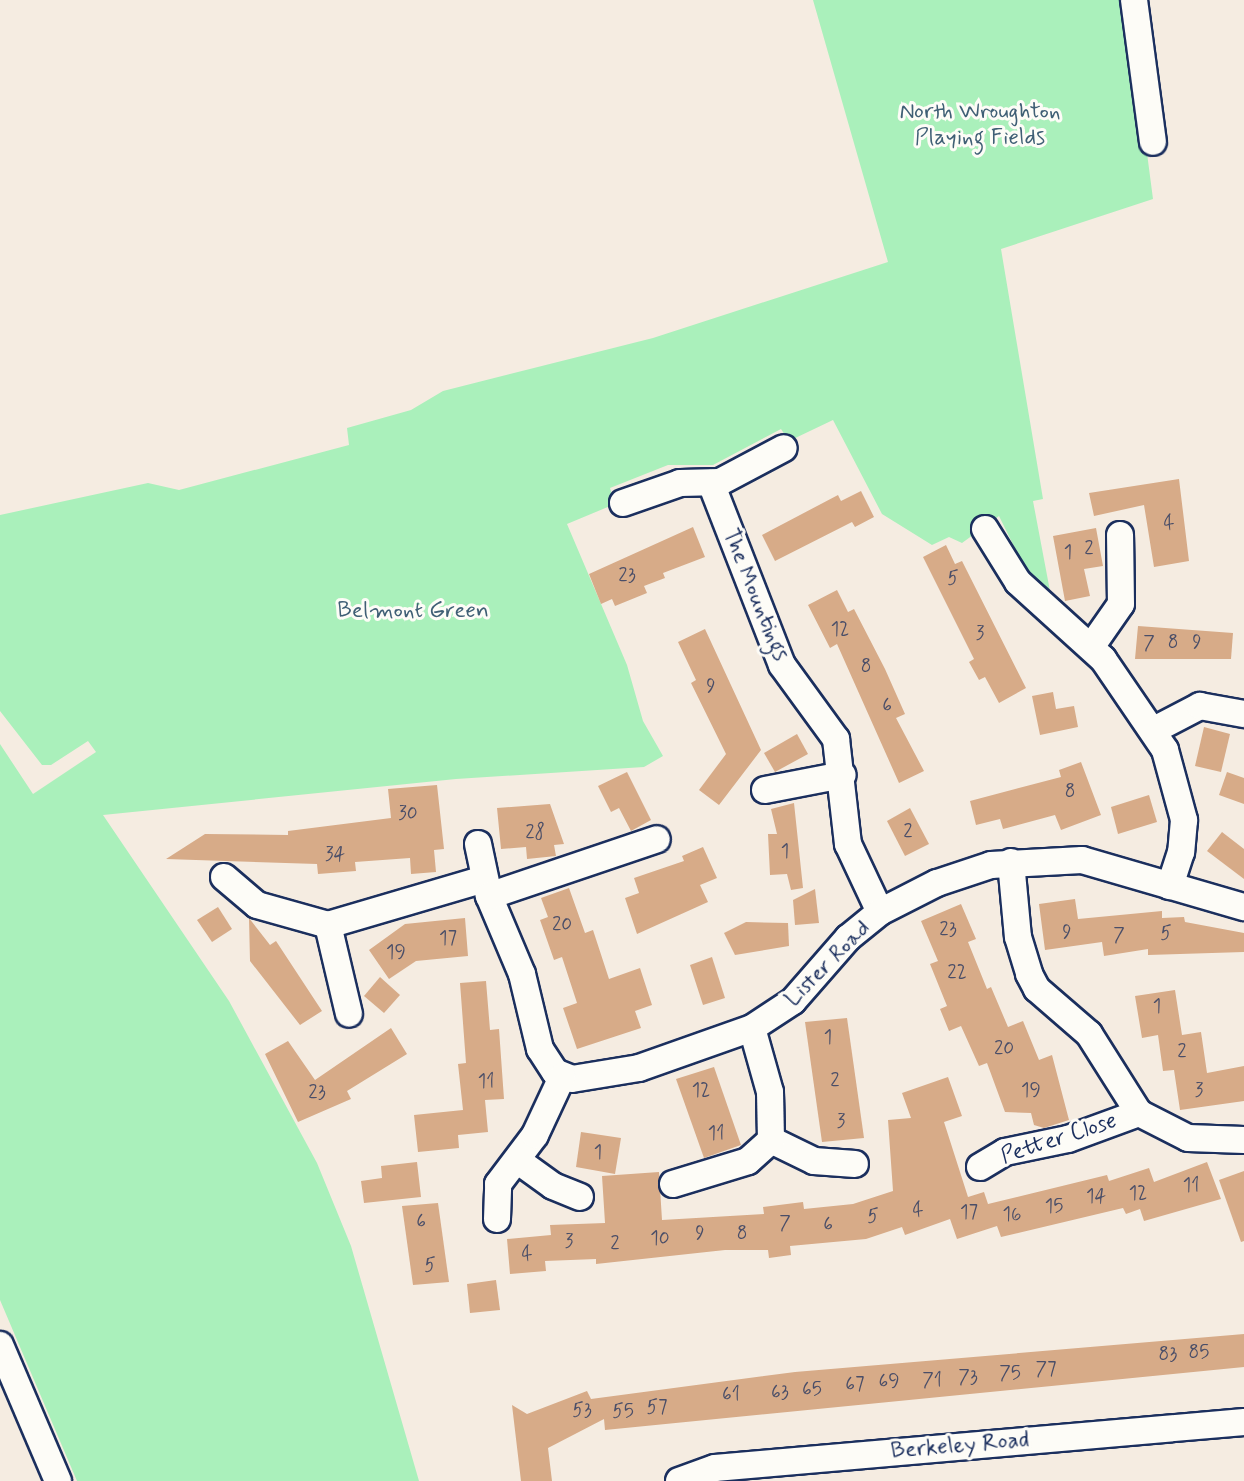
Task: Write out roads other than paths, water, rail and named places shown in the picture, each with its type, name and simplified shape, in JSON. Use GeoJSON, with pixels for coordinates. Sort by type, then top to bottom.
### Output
{"type":"FeatureCollection","features":[{"type":"Feature","properties":{"kind":"street"},"geometry":{"type":"LineString","coordinates":[[1134,0],[1153,142]]}},
{"type":"Feature","properties":{"kind":"street"},"geometry":{"type":"LineString","coordinates":[[623,503],[668,486],[711,483],[784,448]]}},
{"type":"Feature","properties":{"kind":"street","name":"The Mountings"},"geometry":{"type":"LineString","coordinates":[[711,483],[782,666],[828,722],[843,775],[848,844],[880,912]]}},
{"type":"Feature","properties":{"kind":"street"},"geometry":{"type":"LineString","coordinates":[[985,529],[1010,572],[1051,617],[1091,647],[1154,730],[1175,779],[1184,820],[1181,852],[1170,886]]}},
{"type":"Feature","properties":{"kind":"street"},"geometry":{"type":"LineString","coordinates":[[1091,647],[1115,615],[1125,577],[1120,535]]}},
{"type":"Feature","properties":{"kind":"street"},"geometry":{"type":"LineString","coordinates":[[1154,730],[1200,706],[1244,714]]}},
{"type":"Feature","properties":{"kind":"street"},"geometry":{"type":"LineString","coordinates":[[765,790],[843,775]]}},
{"type":"Feature","properties":{"kind":"street"},"geometry":{"type":"LineString","coordinates":[[224,877],[240,896],[328,925],[486,887],[657,839]]}},
{"type":"Feature","properties":{"kind":"street"},"geometry":{"type":"LineString","coordinates":[[478,844],[486,887],[522,974],[540,1049],[562,1077],[536,1135],[498,1184],[497,1219]]}},
{"type":"Feature","properties":{"kind":"street","name":"Lister Road"},"geometry":{"type":"LineString","coordinates":[[562,1077],[610,1076],[752,1028],[793,1001],[848,938],[880,912],[954,876],[1011,862],[1082,860],[1244,907]]}},
{"type":"Feature","properties":{"kind":"street","name":"Petter Close"},"geometry":{"type":"LineString","coordinates":[[1011,862],[1018,937],[1028,974],[1037,989],[1089,1034],[1139,1113],[1188,1138],[1244,1140]]}},
{"type":"Feature","properties":{"kind":"street"},"geometry":{"type":"LineString","coordinates":[[328,925],[340,965],[349,1014]]}},
{"type":"Feature","properties":{"kind":"street"},"geometry":{"type":"LineString","coordinates":[[673,1184],[717,1174],[748,1161],[771,1140],[770,1092],[752,1028]]}},
{"type":"Feature","properties":{"kind":"street","name":"Petter Close"},"geometry":{"type":"LineString","coordinates":[[981,1167],[1004,1152],[1068,1139],[1139,1113]]}},
{"type":"Feature","properties":{"kind":"street"},"geometry":{"type":"LineString","coordinates":[[771,1140],[814,1161],[855,1164]]}},
{"type":"Feature","properties":{"kind":"street"},"geometry":{"type":"LineString","coordinates":[[517,1160],[553,1186],[580,1197]]}},
{"type":"Feature","properties":{"kind":"street"},"geometry":{"type":"LineString","coordinates":[[0,1345],[58,1481]]}},
{"type":"Feature","properties":{"kind":"street","name":"Berkeley Road"},"geometry":{"type":"LineString","coordinates":[[679,1481],[715,1468],[1244,1422]]}},
{"type":"Feature","properties":{"kind":"park label","name":"North Wroughton Playing Fields"},"geometry":{"type":"Point","coordinates":[980,125]}},
{"type":"Feature","properties":{"kind":"park label","name":"Belmont Green"},"geometry":{"type":"Point","coordinates":[413,611]}}]}
